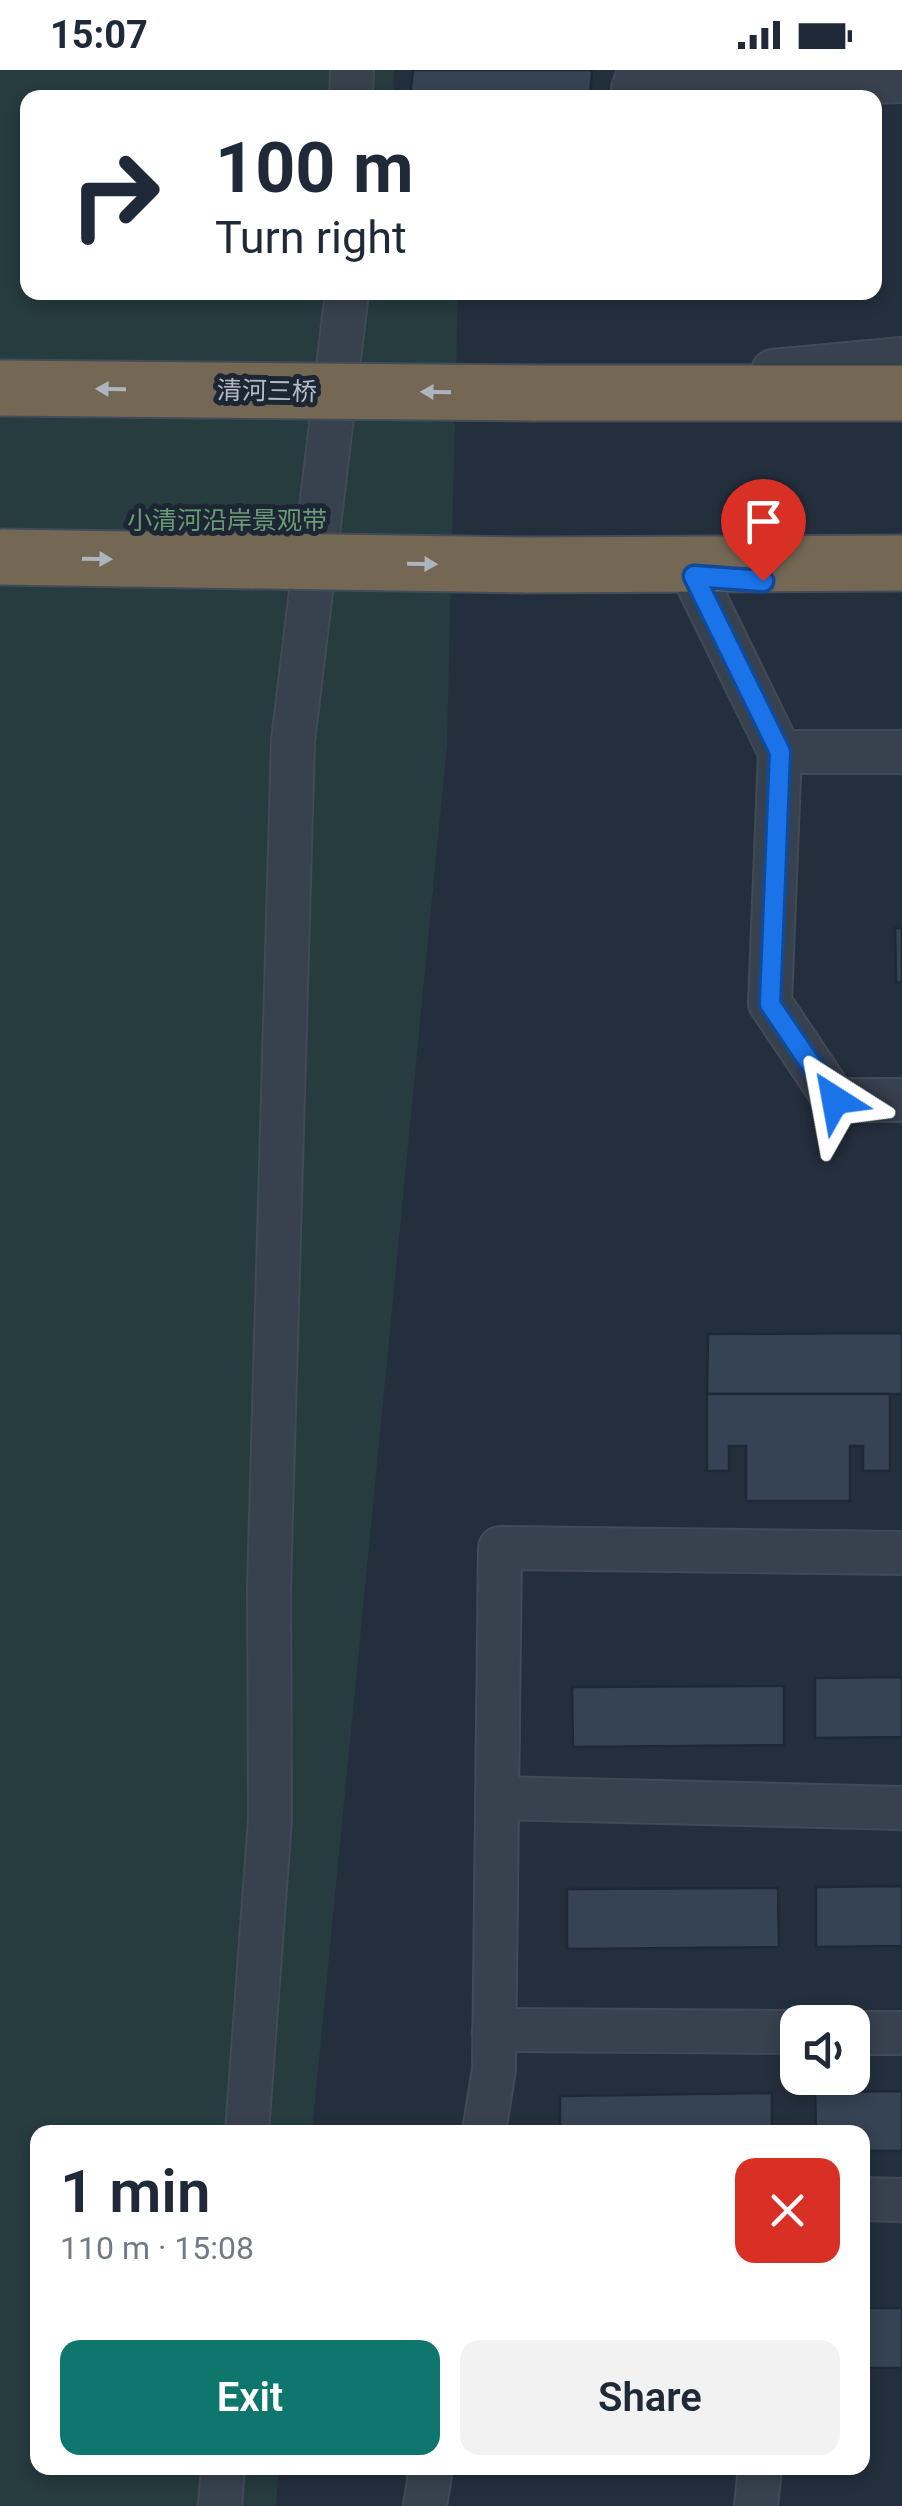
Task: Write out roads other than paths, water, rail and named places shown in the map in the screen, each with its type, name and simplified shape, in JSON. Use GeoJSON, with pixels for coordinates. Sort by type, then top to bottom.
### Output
{"type":"FeatureCollection","features":[{"type":"Feature","properties":{"kind":"highway","name":"清河三桥"},"geometry":{"type":"LineString","coordinates":[[0,388],[902,393]]}},
{"type":"Feature","properties":{"kind":"highway"},"geometry":{"type":"LineString","coordinates":[[0,557],[526,566],[902,563]]}},
{"type":"Feature","properties":{"kind":"street"},"geometry":{"type":"LineString","coordinates":[[635,85],[902,81]]}},
{"type":"Feature","properties":{"kind":"street"},"geometry":{"type":"LineString","coordinates":[[248,2125],[270,1819],[269,1587],[292,742],[349,300]]}},
{"type":"Feature","properties":{"kind":"street"},"geometry":{"type":"LineString","coordinates":[[534,393],[902,359]]}},
{"type":"Feature","properties":{"kind":"street"},"geometry":{"type":"LineString","coordinates":[[526,566],[902,590]]}},
{"type":"Feature","properties":{"kind":"street"},"geometry":{"type":"LineString","coordinates":[[694,576],[780,752],[770,1004],[835,1100],[902,1100]]}},
{"type":"Feature","properties":{"kind":"street"},"geometry":{"type":"LineString","coordinates":[[780,752],[902,752]]}},
{"type":"Feature","properties":{"kind":"street"},"geometry":{"type":"LineString","coordinates":[[485,2125],[494,2069],[500,1548],[902,1553]]}},
{"type":"Feature","properties":{"kind":"street"},"geometry":{"type":"LineString","coordinates":[[497,1798],[902,1808]]}},
{"type":"Feature","properties":{"kind":"street"},"geometry":{"type":"LineString","coordinates":[[494,2030],[780,2032]]}},
{"type":"Feature","properties":{"kind":"street"},"geometry":{"type":"LineString","coordinates":[[870,2033],[902,2033]]}},
{"type":"Feature","properties":{"kind":"street"},"geometry":{"type":"LineString","coordinates":[[870,2199],[902,2200]]}},
{"type":"Feature","properties":{"kind":"street"},"geometry":{"type":"LineString","coordinates":[[220,2506],[222,2475]]}},
{"type":"Feature","properties":{"kind":"street"},"geometry":{"type":"LineString","coordinates":[[425,2506],[430,2475]]}},
{"type":"Feature","properties":{"kind":"street"},"geometry":{"type":"LineString","coordinates":[[756,2506],[759,2475]]}},
{"type":"Feature","properties":{"kind":"park label","name":"小清河沿岸景观带"},"geometry":{"type":"Point","coordinates":[227,520]}}]}
